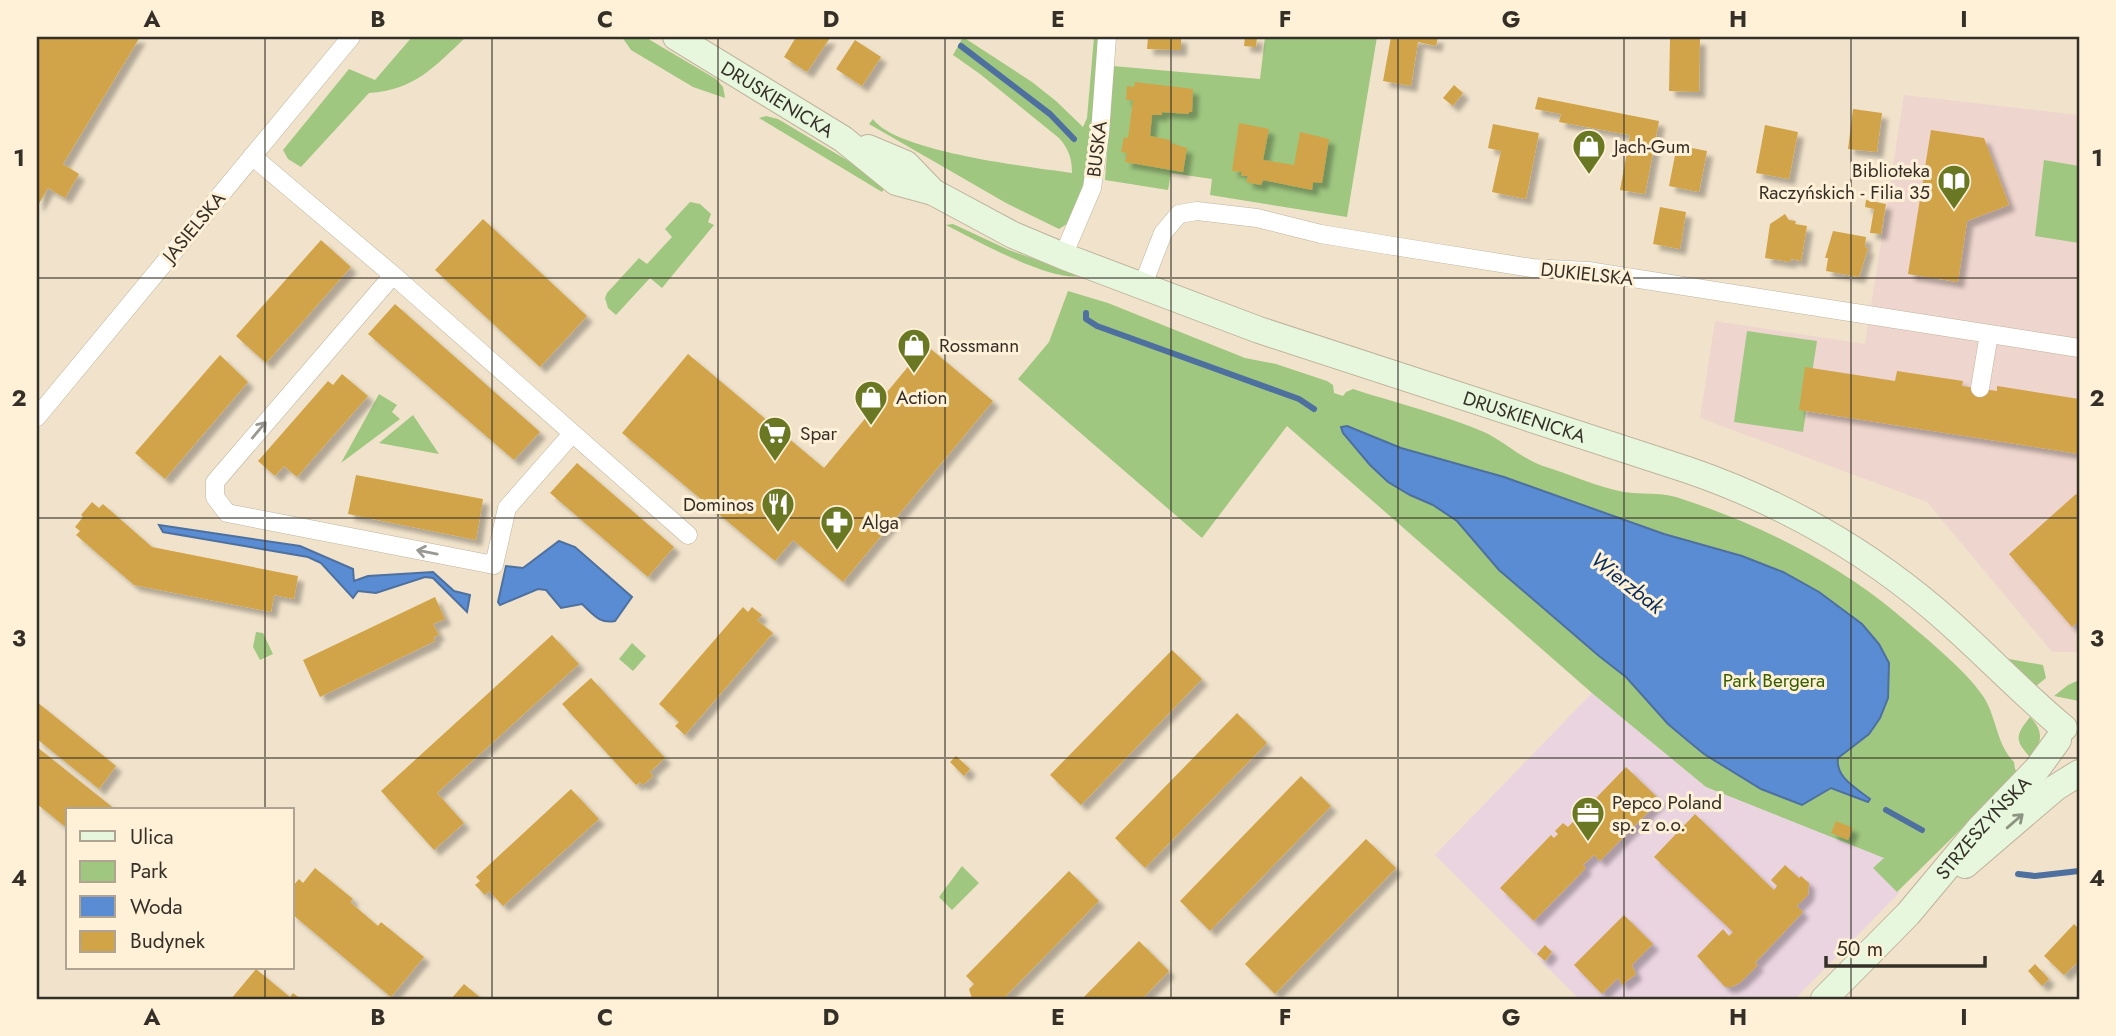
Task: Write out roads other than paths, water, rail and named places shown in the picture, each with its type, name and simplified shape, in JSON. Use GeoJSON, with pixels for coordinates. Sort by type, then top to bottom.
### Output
{"type":"FeatureCollection","features":[{"type":"Feature","properties":{"kind":"street","name":"JASIELSKA"},"geometry":{"type":"LineString","coordinates":[[37,417],[351,37]]}},
{"type":"Feature","properties":{"kind":"street","name":"DRUSKIENICKA"},"geometry":{"type":"LineString","coordinates":[[676,37],[843,139],[896,182],[933,192],[1013,235],[1062,256],[1259,330],[1688,470],[1772,503],[1817,527],[1889,572],[1935,610],[2030,700],[2067,729]]}},
{"type":"Feature","properties":{"kind":"street","name":"BUSKA"},"geometry":{"type":"LineString","coordinates":[[1062,256],[1092,188],[1100,133],[1107,37]]}},
{"type":"Feature","properties":{"kind":"street"},"geometry":{"type":"LineString","coordinates":[[252,156],[393,275],[571,435],[688,535]]}},
{"type":"Feature","properties":{"kind":"street","name":"DUKIELSKA"},"geometry":{"type":"LineString","coordinates":[[1142,287],[1163,233],[1179,214],[1197,211],[1257,218],[1321,234],[1532,268],[1588,271],[2079,348]]}},
{"type":"Feature","properties":{"kind":"street"},"geometry":{"type":"LineString","coordinates":[[393,275],[215,482],[215,497],[227,513],[494,565],[507,508],[571,435]]}},
{"type":"Feature","properties":{"kind":"street"},"geometry":{"type":"LineString","coordinates":[[1980,388],[1989,334]]}},
{"type":"Feature","properties":{"kind":"street"},"geometry":{"type":"LineString","coordinates":[[2067,729],[2058,747],[2063,760],[2079,772]]}},
{"type":"Feature","properties":{"kind":"street","name":"STRZESZYŃSKA"},"geometry":{"type":"LineString","coordinates":[[1908,914],[1979,829],[2037,769],[2067,729]]}},
{"type":"Feature","properties":{"kind":"street","name":"STRZESZYŃSKA"},"geometry":{"type":"LineString","coordinates":[[1824,999],[1908,914],[2055,788],[2079,772]]}},
{"type":"Feature","properties":{"kind":"water"},"geometry":{"type":"Polygon","coordinates":[[[1347,426],[1401,448],[1504,477],[1664,534],[1742,556],[1783,572],[1819,592],[1862,624],[1879,644],[1889,663],[1888,698],[1880,718],[1869,734],[1838,758],[1843,776],[1870,799],[1868,802],[1831,788],[1802,805],[1761,789],[1704,754],[1668,724],[1626,677],[1499,570],[1457,521],[1433,505],[1388,482],[1343,433],[1341,427],[1347,426]]]}},
{"type":"Feature","properties":{"kind":"water"},"geometry":{"type":"Polygon","coordinates":[[[159,525],[300,546],[353,569],[354,581],[368,576],[433,572],[454,591],[470,595],[467,612],[433,578],[425,577],[376,593],[358,591],[353,598],[321,563],[308,557],[163,532],[159,525]]]}},
{"type":"Feature","properties":{"kind":"water"},"geometry":{"type":"Polygon","coordinates":[[[559,541],[575,547],[632,597],[615,621],[600,620],[582,604],[561,608],[546,590],[538,589],[500,605],[498,602],[506,566],[523,568],[559,541]]]}},
{"type":"Feature","properties":{"kind":"waterway","name":"Wierzbak"},"geometry":{"type":"LineString","coordinates":[[961,46],[1050,114],[1074,139]]}},
{"type":"Feature","properties":{"kind":"waterway","name":"Wierzbak"},"geometry":{"type":"LineString","coordinates":[[1086,313],[1086,319],[1097,326],[1299,399],[1314,409]]}},
{"type":"Feature","properties":{"kind":"waterway","name":"Wierzbak"},"geometry":{"type":"LineString","coordinates":[[1886,810],[1922,830]]}},
{"type":"Feature","properties":{"kind":"waterway","name":"Wierzbak"},"geometry":{"type":"LineString","coordinates":[[2018,874],[2035,876],[2079,871]]}},
{"type":"Feature","properties":{"kind":"place","name":"Jach-Gum"},"geometry":{"type":"Point","coordinates":[1589,176]}},
{"type":"Feature","properties":{"kind":"place","name":"Biblioteka Raczyńskich - Filia 35"},"geometry":{"type":"Point","coordinates":[1954,211]}},
{"type":"Feature","properties":{"kind":"place","name":"Rossmann"},"geometry":{"type":"Point","coordinates":[914,375]}},
{"type":"Feature","properties":{"kind":"place","name":"Action"},"geometry":{"type":"Point","coordinates":[871,427]}},
{"type":"Feature","properties":{"kind":"place","name":"Spar"},"geometry":{"type":"Point","coordinates":[775,463]}},
{"type":"Feature","properties":{"kind":"place","name":"Dominos"},"geometry":{"type":"Point","coordinates":[778,534]}},
{"type":"Feature","properties":{"kind":"place","name":"Alga"},"geometry":{"type":"Point","coordinates":[837,552]}},
{"type":"Feature","properties":{"kind":"place","name":"Pepco Poland sp. z o.o."},"geometry":{"type":"Point","coordinates":[1588,843]}},
{"type":"Feature","properties":{"kind":"park label","name":"Park Bergera"},"geometry":{"type":"Point","coordinates":[1774,680]}}]}
